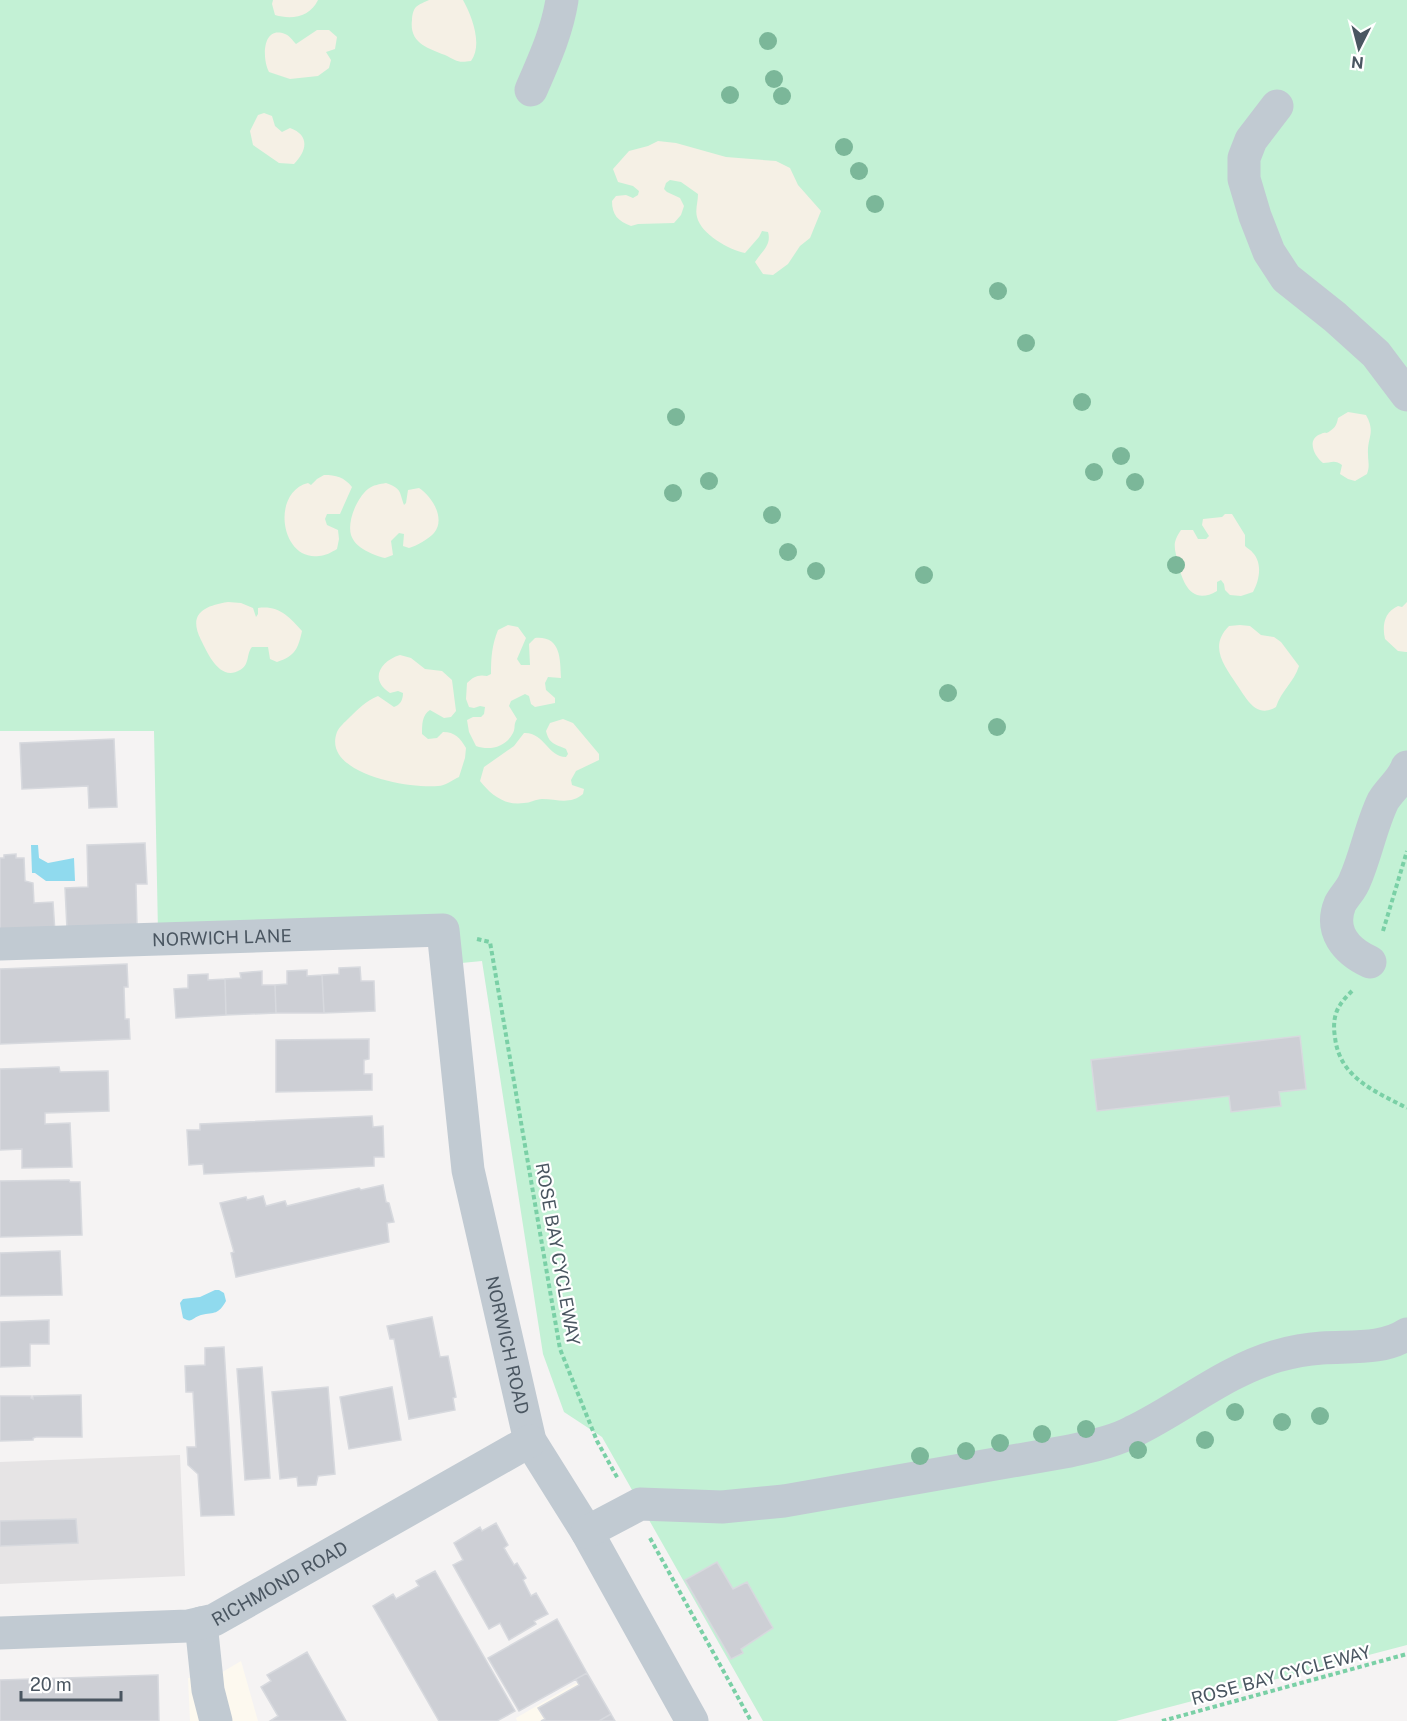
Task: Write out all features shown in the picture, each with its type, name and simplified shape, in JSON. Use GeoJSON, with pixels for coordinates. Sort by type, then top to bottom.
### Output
{"type":"FeatureCollection","features":[{"type":"Feature","properties":{"kind":"street"},"geometry":{"type":"LineString","coordinates":[[531,90],[550,47],[560,17],[562,0]]}},
{"type":"Feature","properties":{"kind":"street"},"geometry":{"type":"LineString","coordinates":[[1277,106],[1251,140],[1244,158],[1244,179],[1269,252],[1286,278],[1335,317],[1376,354],[1407,395]]}},
{"type":"Feature","properties":{"kind":"street"},"geometry":{"type":"LineString","coordinates":[[1370,962],[1348,949],[1340,938],[1336,922],[1341,904],[1354,882],[1384,800],[1407,767]]}},
{"type":"Feature","properties":{"kind":"street","name":"NORWICH LANE"},"geometry":{"type":"LineString","coordinates":[[0,944],[442,930]]}},
{"type":"Feature","properties":{"kind":"street","name":"NORWICH ROAD"},"geometry":{"type":"LineString","coordinates":[[442,930],[468,1170],[530,1441],[587,1532],[692,1721]]}},
{"type":"Feature","properties":{"kind":"street"},"geometry":{"type":"LineString","coordinates":[[587,1532],[640,1504],[722,1507],[784,1501],[1070,1451],[1130,1434],[1208,1386],[1245,1367],[1280,1355],[1319,1348],[1390,1343],[1407,1334]]}},
{"type":"Feature","properties":{"kind":"street","name":"RICHMOND ROAD"},"geometry":{"type":"LineString","coordinates":[[0,1633],[188,1626],[214,1620],[530,1441]]}},
{"type":"Feature","properties":{"kind":"street"},"geometry":{"type":"LineString","coordinates":[[201,1623],[208,1690],[216,1721]]}},
{"type":"Feature","properties":{"kind":"path","name":"ROSE BAY CYCLEWAY"},"geometry":{"type":"LineString","coordinates":[[442,930],[490,942],[560,1349],[597,1440],[751,1721]]}},
{"type":"Feature","properties":{"kind":"path","name":"ROSE BAY CYCLEWAY"},"geometry":{"type":"LineString","coordinates":[[1162,1721],[1407,1654]]}},
{"type":"Feature","properties":{"kind":"shaded area"},"geometry":{"type":"Polygon","coordinates":[[[180,1455],[185,1576],[0,1584],[0,1462],[180,1455]]]}},
{"type":"Feature","properties":{"kind":"shaded area"},"geometry":{"type":"Polygon","coordinates":[[[241,1661],[258,1721],[190,1721],[188,1678],[214,1677],[241,1661]]]}},
{"type":"Feature","properties":{"kind":"shaded area"},"geometry":{"type":"Polygon","coordinates":[[[583,1679],[607,1721],[517,1721],[516,1718],[583,1679]]]}},
{"type":"Feature","properties":{"kind":"green space"},"geometry":{"type":"Polygon","coordinates":[[[0,0],[1407,0],[1407,1645],[1116,1721],[763,1721],[602,1437],[564,1412],[543,1354],[482,961],[451,964],[455,919],[158,932],[154,731],[0,731],[0,0]]]}},
{"type":"Feature","properties":{"kind":"sand"},"geometry":{"type":"Polygon","coordinates":[[[273,0],[318,0],[315,6],[305,14],[288,17],[275,15],[273,0]]]}},
{"type":"Feature","properties":{"kind":"sand"},"geometry":{"type":"Polygon","coordinates":[[[429,0],[463,0],[475,30],[476,47],[471,61],[455,60],[426,47],[417,39],[412,28],[413,11],[417,6],[429,0]]]}},
{"type":"Feature","properties":{"kind":"sand"},"geometry":{"type":"Polygon","coordinates":[[[317,30],[329,30],[337,37],[335,49],[326,52],[331,60],[329,68],[318,76],[290,79],[269,72],[265,52],[268,39],[272,34],[285,34],[296,44],[317,30]]]}},
{"type":"Feature","properties":{"kind":"sand"},"geometry":{"type":"Polygon","coordinates":[[[264,113],[272,116],[275,126],[282,132],[290,128],[301,135],[304,149],[294,164],[279,163],[253,145],[250,131],[258,115],[264,113]]]}},
{"type":"Feature","properties":{"kind":"sand"},"geometry":{"type":"Polygon","coordinates":[[[658,141],[676,143],[726,157],[776,161],[790,168],[798,185],[821,211],[810,238],[800,246],[788,264],[773,275],[763,274],[755,262],[767,245],[768,232],[762,231],[745,253],[724,245],[710,235],[700,223],[696,212],[698,194],[681,182],[670,180],[664,189],[680,198],[684,206],[681,215],[674,223],[631,226],[623,222],[615,214],[612,201],[616,196],[626,195],[633,198],[638,195],[639,191],[633,186],[618,182],[613,169],[629,151],[658,141]]]}},
{"type":"Feature","properties":{"kind":"sand"},"geometry":{"type":"Polygon","coordinates":[[[1348,412],[1366,415],[1370,426],[1368,471],[1355,481],[1340,474],[1342,465],[1339,463],[1323,463],[1313,448],[1316,436],[1332,430],[1338,418],[1348,412]]]}},
{"type":"Feature","properties":{"kind":"sand"},"geometry":{"type":"Polygon","coordinates":[[[324,475],[340,477],[352,487],[340,514],[327,514],[325,519],[327,525],[338,530],[337,549],[321,556],[306,555],[296,548],[289,537],[285,525],[285,511],[296,489],[308,483],[311,485],[324,475]]]}},
{"type":"Feature","properties":{"kind":"sand"},"geometry":{"type":"Polygon","coordinates":[[[386,483],[399,491],[404,505],[408,490],[419,488],[433,502],[439,521],[432,535],[409,548],[403,546],[404,534],[399,533],[391,541],[393,555],[385,558],[370,553],[356,544],[351,535],[350,523],[354,510],[364,493],[372,487],[386,483]]]}},
{"type":"Feature","properties":{"kind":"sand"},"geometry":{"type":"Polygon","coordinates":[[[1225,514],[1232,514],[1245,535],[1245,546],[1256,557],[1259,572],[1255,588],[1253,592],[1241,596],[1230,595],[1221,580],[1217,582],[1217,591],[1201,596],[1195,594],[1182,578],[1175,551],[1176,538],[1181,530],[1193,530],[1198,539],[1206,539],[1209,536],[1202,525],[1203,519],[1222,517],[1225,514]]]}},
{"type":"Feature","properties":{"kind":"sand"},"geometry":{"type":"Polygon","coordinates":[[[228,602],[241,603],[253,608],[256,617],[258,608],[271,608],[288,616],[302,631],[295,651],[277,662],[270,659],[268,647],[252,647],[243,668],[233,673],[221,669],[207,652],[196,624],[200,613],[205,609],[228,602]]]}},
{"type":"Feature","properties":{"kind":"sand"},"geometry":{"type":"Polygon","coordinates":[[[1407,602],[1406,652],[1398,651],[1385,639],[1384,629],[1385,620],[1390,612],[1407,602]]]}},
{"type":"Feature","properties":{"kind":"sand"},"geometry":{"type":"Polygon","coordinates":[[[508,625],[518,627],[526,638],[517,659],[521,665],[530,665],[529,644],[535,638],[544,638],[554,645],[559,656],[561,678],[548,677],[545,683],[546,690],[555,698],[555,703],[535,707],[531,704],[529,696],[525,694],[511,701],[509,706],[517,719],[510,738],[497,747],[476,746],[469,732],[467,720],[481,717],[485,707],[469,707],[466,699],[467,683],[476,676],[491,674],[492,651],[498,630],[508,625]]]}},
{"type":"Feature","properties":{"kind":"sand"},"geometry":{"type":"Polygon","coordinates":[[[1229,626],[1250,626],[1261,635],[1274,637],[1281,642],[1299,666],[1276,707],[1269,710],[1258,709],[1248,701],[1221,656],[1219,649],[1223,634],[1229,626]]]}},
{"type":"Feature","properties":{"kind":"sand"},"geometry":{"type":"Polygon","coordinates":[[[400,655],[411,658],[425,669],[442,671],[452,680],[456,711],[451,717],[444,718],[430,710],[424,717],[422,727],[422,734],[428,739],[437,738],[443,732],[451,733],[466,748],[459,777],[443,785],[409,785],[371,776],[342,759],[336,747],[339,728],[366,703],[378,696],[394,707],[401,702],[403,693],[398,691],[390,693],[384,688],[379,677],[383,666],[400,655]]]}},
{"type":"Feature","properties":{"kind":"sand"},"geometry":{"type":"Polygon","coordinates":[[[563,719],[573,723],[599,754],[599,760],[576,771],[571,780],[572,785],[584,789],[583,794],[563,801],[542,799],[526,803],[511,803],[494,795],[480,781],[484,767],[514,746],[524,733],[536,736],[555,753],[566,757],[568,754],[566,749],[551,741],[546,731],[550,723],[563,719]]]}},
{"type":"Feature","properties":{"kind":"water"},"geometry":{"type":"Polygon","coordinates":[[[31,845],[38,845],[39,858],[48,863],[74,858],[75,881],[46,881],[32,873],[31,845]]]}},
{"type":"Feature","properties":{"kind":"water"},"geometry":{"type":"Polygon","coordinates":[[[215,1290],[224,1293],[226,1301],[218,1311],[191,1320],[183,1318],[180,1303],[183,1299],[200,1297],[215,1290]]]}},
{"type":"Feature","properties":{"kind":"building"},"geometry":{"type":"Polygon","coordinates":[[[114,739],[117,807],[89,808],[88,786],[22,789],[20,743],[114,739]]]}},
{"type":"Feature","properties":{"kind":"building"},"geometry":{"type":"Polygon","coordinates":[[[145,843],[147,884],[136,884],[137,926],[67,929],[65,888],[88,887],[87,845],[145,843]]]}},
{"type":"Feature","properties":{"kind":"building"},"geometry":{"type":"Polygon","coordinates":[[[16,854],[16,858],[24,858],[25,881],[33,883],[34,903],[53,902],[55,932],[0,934],[0,858],[4,858],[4,855],[16,854]]]}},
{"type":"Feature","properties":{"kind":"building"},"geometry":{"type":"Polygon","coordinates":[[[127,964],[128,987],[124,987],[125,1019],[129,1019],[130,1039],[0,1044],[0,969],[127,964]]]}},
{"type":"Feature","properties":{"kind":"building"},"geometry":{"type":"Polygon","coordinates":[[[360,967],[361,981],[374,981],[375,1011],[324,1013],[322,975],[339,974],[339,968],[360,967]]]}},
{"type":"Feature","properties":{"kind":"building"},"geometry":{"type":"Polygon","coordinates":[[[307,970],[307,976],[322,975],[324,1013],[276,1013],[275,985],[287,984],[287,971],[307,970]]]}},
{"type":"Feature","properties":{"kind":"building"},"geometry":{"type":"Polygon","coordinates":[[[262,971],[262,985],[275,985],[276,1013],[226,1015],[225,979],[241,978],[240,973],[262,971]]]}},
{"type":"Feature","properties":{"kind":"building"},"geometry":{"type":"Polygon","coordinates":[[[208,974],[208,980],[225,979],[226,1015],[176,1018],[174,989],[188,988],[188,975],[208,974]]]}},
{"type":"Feature","properties":{"kind":"building"},"geometry":{"type":"Polygon","coordinates":[[[1300,1036],[1306,1089],[1279,1092],[1281,1106],[1231,1112],[1229,1096],[1097,1111],[1091,1060],[1300,1036]]]}},
{"type":"Feature","properties":{"kind":"building"},"geometry":{"type":"Polygon","coordinates":[[[369,1039],[369,1059],[364,1060],[364,1074],[372,1074],[372,1090],[276,1092],[276,1040],[369,1039]]]}},
{"type":"Feature","properties":{"kind":"building"},"geometry":{"type":"Polygon","coordinates":[[[59,1067],[60,1072],[108,1071],[109,1111],[45,1113],[45,1124],[70,1123],[72,1167],[22,1168],[22,1149],[0,1150],[0,1069],[59,1067]]]}},
{"type":"Feature","properties":{"kind":"building"},"geometry":{"type":"Polygon","coordinates":[[[372,1116],[373,1127],[383,1126],[384,1157],[374,1157],[374,1166],[204,1174],[203,1164],[189,1165],[187,1130],[200,1130],[200,1124],[372,1116]]]}},
{"type":"Feature","properties":{"kind":"building"},"geometry":{"type":"Polygon","coordinates":[[[69,1180],[80,1182],[82,1235],[0,1237],[0,1181],[69,1180]]]}},
{"type":"Feature","properties":{"kind":"building"},"geometry":{"type":"Polygon","coordinates":[[[383,1185],[386,1202],[389,1203],[394,1222],[387,1223],[389,1242],[236,1277],[231,1253],[234,1252],[220,1203],[263,1196],[266,1206],[285,1201],[287,1206],[359,1188],[361,1190],[383,1185]]]}},
{"type":"Feature","properties":{"kind":"building"},"geometry":{"type":"Polygon","coordinates":[[[60,1251],[62,1295],[0,1296],[0,1253],[60,1251]]]}},
{"type":"Feature","properties":{"kind":"building"},"geometry":{"type":"Polygon","coordinates":[[[432,1317],[440,1357],[448,1356],[456,1397],[453,1398],[455,1410],[409,1419],[394,1339],[390,1339],[387,1326],[432,1317]]]}},
{"type":"Feature","properties":{"kind":"building"},"geometry":{"type":"Polygon","coordinates":[[[49,1320],[49,1344],[30,1344],[30,1366],[0,1367],[0,1322],[49,1320]]]}},
{"type":"Feature","properties":{"kind":"building"},"geometry":{"type":"Polygon","coordinates":[[[224,1347],[234,1515],[201,1516],[198,1474],[188,1465],[187,1447],[196,1447],[193,1392],[186,1392],[185,1366],[205,1365],[205,1348],[224,1347]]]}},
{"type":"Feature","properties":{"kind":"building"},"geometry":{"type":"Polygon","coordinates":[[[262,1367],[270,1478],[245,1480],[237,1369],[262,1367]]]}},
{"type":"Feature","properties":{"kind":"building"},"geometry":{"type":"Polygon","coordinates":[[[328,1387],[335,1474],[318,1476],[316,1485],[298,1486],[297,1477],[280,1479],[272,1392],[328,1387]]]}},
{"type":"Feature","properties":{"kind":"building"},"geometry":{"type":"Polygon","coordinates":[[[392,1387],[401,1440],[349,1449],[340,1397],[392,1387]]]}},
{"type":"Feature","properties":{"kind":"building"},"geometry":{"type":"Polygon","coordinates":[[[81,1395],[82,1437],[36,1437],[33,1440],[0,1441],[0,1396],[31,1396],[33,1399],[33,1396],[81,1395]]]}},
{"type":"Feature","properties":{"kind":"building"},"geometry":{"type":"Polygon","coordinates":[[[76,1519],[78,1543],[0,1546],[0,1521],[76,1519]]]}},
{"type":"Feature","properties":{"kind":"building"},"geometry":{"type":"Polygon","coordinates":[[[496,1523],[508,1545],[504,1548],[514,1565],[517,1563],[526,1578],[523,1580],[531,1596],[536,1593],[548,1614],[534,1621],[536,1624],[509,1640],[500,1623],[489,1629],[453,1565],[463,1560],[454,1543],[480,1527],[482,1531],[496,1523]]]}},
{"type":"Feature","properties":{"kind":"building"},"geometry":{"type":"Polygon","coordinates":[[[717,1562],[733,1589],[747,1582],[773,1628],[741,1649],[743,1653],[731,1659],[685,1580],[717,1562]]]}},
{"type":"Feature","properties":{"kind":"building"},"geometry":{"type":"Polygon","coordinates":[[[435,1571],[515,1711],[497,1721],[439,1721],[373,1606],[393,1594],[396,1599],[419,1586],[416,1581],[435,1571]]]}},
{"type":"Feature","properties":{"kind":"building"},"geometry":{"type":"Polygon","coordinates":[[[557,1619],[587,1673],[519,1711],[488,1658],[557,1619]]]}},
{"type":"Feature","properties":{"kind":"building"},"geometry":{"type":"Polygon","coordinates":[[[307,1652],[346,1721],[270,1721],[278,1716],[261,1687],[271,1681],[267,1675],[307,1652]]]}},
{"type":"Feature","properties":{"kind":"building"},"geometry":{"type":"Polygon","coordinates":[[[587,1673],[611,1714],[599,1721],[541,1721],[545,1719],[538,1708],[579,1685],[576,1679],[587,1673]]]}},
{"type":"Feature","properties":{"kind":"building"},"geometry":{"type":"Polygon","coordinates":[[[158,1675],[159,1721],[0,1721],[0,1680],[158,1675]]]}},
{"type":"Feature","properties":{"kind":"building"},"geometry":{"type":"Polygon","coordinates":[[[611,1714],[615,1721],[599,1721],[611,1714]]]}}]}
